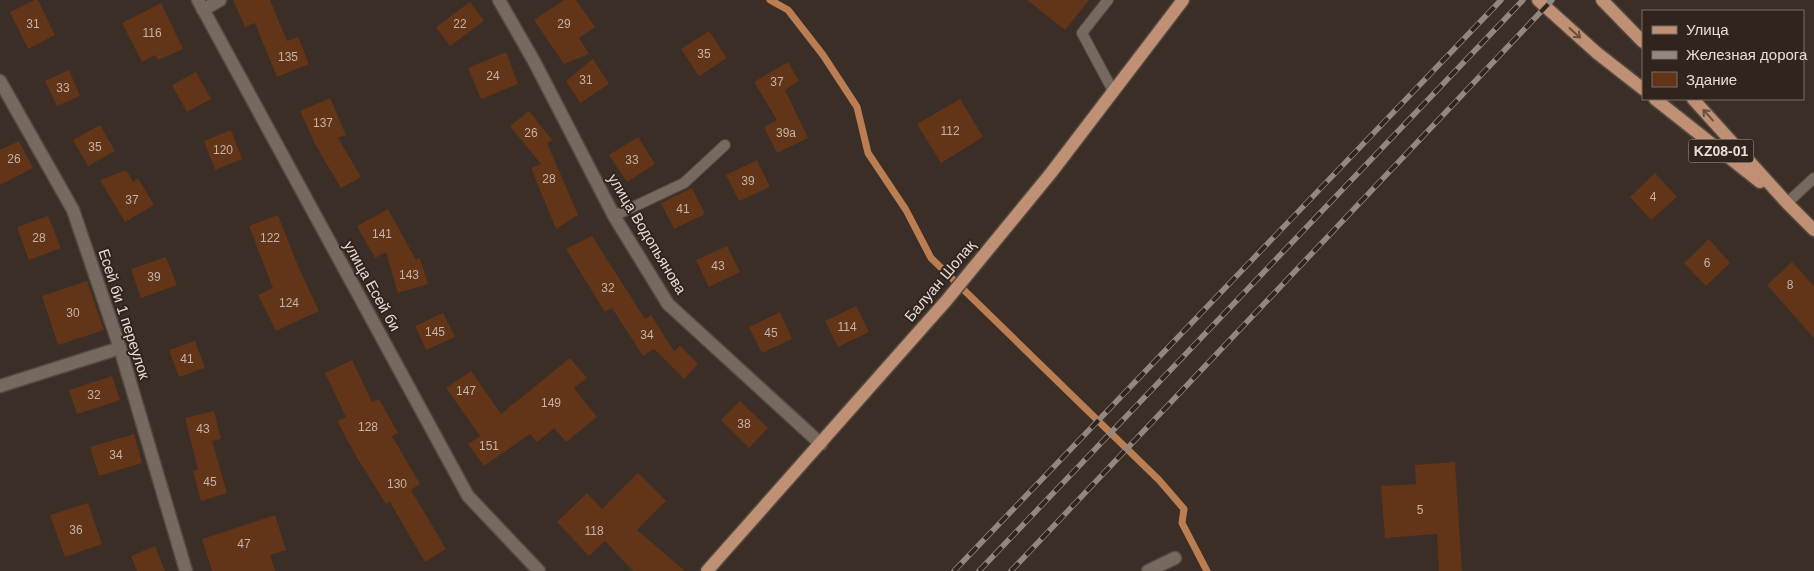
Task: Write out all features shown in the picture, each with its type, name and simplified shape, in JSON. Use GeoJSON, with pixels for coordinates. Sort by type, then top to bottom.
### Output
{"type":"FeatureCollection","features":[{"type":"Feature","properties":{"kind":"main road","name":"Балуан Шолақ"},"geometry":{"type":"LineString","coordinates":[[707,571],[946,301],[1051,173],[1183,0]]}},
{"type":"Feature","properties":{"kind":"main road"},"geometry":{"type":"LineString","coordinates":[[1538,0],[1598,53],[1642,88]]}},
{"type":"Feature","properties":{"kind":"main road"},"geometry":{"type":"LineString","coordinates":[[1602,0],[1642,41]]}},
{"type":"Feature","properties":{"kind":"main road","name":"KZ08-01"},"geometry":{"type":"LineString","coordinates":[[1656,100],[1787,204]]}},
{"type":"Feature","properties":{"kind":"main road","name":"KZ08-01"},"geometry":{"type":"LineString","coordinates":[[1695,100],[1787,204],[1814,230]]}},
{"type":"Feature","properties":{"kind":"street"},"geometry":{"type":"LineString","coordinates":[[200,5],[220,0]]}},
{"type":"Feature","properties":{"kind":"street","name":"улица Водопьянова"},"geometry":{"type":"LineString","coordinates":[[499,0],[535,64],[614,216],[668,304],[821,444]]}},
{"type":"Feature","properties":{"kind":"street","name":"улица Есей би"},"geometry":{"type":"LineString","coordinates":[[200,5],[468,496],[539,571]]}},
{"type":"Feature","properties":{"kind":"street","name":"Есей би 1 переулок"},"geometry":{"type":"LineString","coordinates":[[0,81],[73,210],[120,348],[186,571]]}},
{"type":"Feature","properties":{"kind":"street"},"geometry":{"type":"LineString","coordinates":[[0,386],[120,348]]}},
{"type":"Feature","properties":{"kind":"street"},"geometry":{"type":"LineString","coordinates":[[1148,571],[1175,558]]}},
{"type":"Feature","properties":{"kind":"lane"},"geometry":{"type":"LineString","coordinates":[[1108,0],[1082,33],[1114,91]]}},
{"type":"Feature","properties":{"kind":"lane"},"geometry":{"type":"LineString","coordinates":[[614,216],[684,183],[725,145]]}},
{"type":"Feature","properties":{"kind":"lane"},"geometry":{"type":"LineString","coordinates":[[1787,204],[1814,178]]}},
{"type":"Feature","properties":{"kind":"building"},"geometry":{"type":"Polygon","coordinates":[[[38,0],[55,35],[28,49],[10,12],[38,0]]]}},
{"type":"Feature","properties":{"kind":"building"},"geometry":{"type":"Polygon","coordinates":[[[233,0],[270,0],[287,41],[298,37],[309,64],[277,77],[255,23],[245,27],[233,0]]]}},
{"type":"Feature","properties":{"kind":"building"},"geometry":{"type":"Polygon","coordinates":[[[564,0],[576,0],[595,27],[579,38],[589,54],[564,64],[534,20],[564,0]]]}},
{"type":"Feature","properties":{"kind":"building"},"geometry":{"type":"Polygon","coordinates":[[[1027,0],[1089,0],[1065,30],[1027,0]]]}},
{"type":"Feature","properties":{"kind":"building"},"geometry":{"type":"Polygon","coordinates":[[[470,2],[484,21],[450,46],[436,27],[470,2]]]}},
{"type":"Feature","properties":{"kind":"building"},"geometry":{"type":"Polygon","coordinates":[[[161,3],[183,49],[158,60],[155,55],[142,62],[122,23],[161,3]]]}},
{"type":"Feature","properties":{"kind":"building"},"geometry":{"type":"Polygon","coordinates":[[[709,31],[727,58],[699,76],[681,49],[709,31]]]}},
{"type":"Feature","properties":{"kind":"building"},"geometry":{"type":"Polygon","coordinates":[[[506,52],[518,84],[481,99],[468,68],[506,52]]]}},
{"type":"Feature","properties":{"kind":"building"},"geometry":{"type":"Polygon","coordinates":[[[593,59],[609,84],[580,103],[566,81],[593,59]]]}},
{"type":"Feature","properties":{"kind":"building"},"geometry":{"type":"Polygon","coordinates":[[[788,62],[799,81],[785,90],[808,138],[777,153],[764,127],[777,120],[754,82],[788,62]]]}},
{"type":"Feature","properties":{"kind":"building"},"geometry":{"type":"Polygon","coordinates":[[[69,70],[80,96],[57,106],[45,81],[69,70]]]}},
{"type":"Feature","properties":{"kind":"building"},"geometry":{"type":"Polygon","coordinates":[[[196,72],[211,99],[187,112],[172,85],[196,72]]]}},
{"type":"Feature","properties":{"kind":"building"},"geometry":{"type":"Polygon","coordinates":[[[330,98],[346,135],[338,138],[361,177],[341,188],[316,146],[300,111],[330,98]]]}},
{"type":"Feature","properties":{"kind":"building"},"geometry":{"type":"Polygon","coordinates":[[[960,99],[983,137],[941,163],[917,124],[960,99]]]}},
{"type":"Feature","properties":{"kind":"building"},"geometry":{"type":"Polygon","coordinates":[[[529,111],[552,140],[547,143],[578,215],[556,229],[531,168],[541,164],[510,126],[529,111]]]}},
{"type":"Feature","properties":{"kind":"building"},"geometry":{"type":"Polygon","coordinates":[[[100,125],[115,151],[88,166],[73,140],[100,125]]]}},
{"type":"Feature","properties":{"kind":"building"},"geometry":{"type":"Polygon","coordinates":[[[231,130],[242,159],[215,170],[204,141],[231,130]]]}},
{"type":"Feature","properties":{"kind":"building"},"geometry":{"type":"Polygon","coordinates":[[[638,137],[655,164],[627,182],[609,155],[638,137]]]}},
{"type":"Feature","properties":{"kind":"building"},"geometry":{"type":"Polygon","coordinates":[[[19,141],[33,168],[0,185],[0,150],[19,141]]]}},
{"type":"Feature","properties":{"kind":"building"},"geometry":{"type":"Polygon","coordinates":[[[757,160],[770,187],[739,201],[726,175],[757,160]]]}},
{"type":"Feature","properties":{"kind":"building"},"geometry":{"type":"Polygon","coordinates":[[[126,170],[133,182],[138,178],[154,205],[125,222],[100,180],[126,170]]]}},
{"type":"Feature","properties":{"kind":"building"},"geometry":{"type":"Polygon","coordinates":[[[1655,173],[1677,197],[1651,220],[1630,197],[1655,173]]]}},
{"type":"Feature","properties":{"kind":"building"},"geometry":{"type":"Polygon","coordinates":[[[692,188],[705,214],[674,229],[661,203],[692,188]]]}},
{"type":"Feature","properties":{"kind":"building"},"geometry":{"type":"Polygon","coordinates":[[[388,209],[416,260],[420,258],[428,284],[398,293],[386,252],[375,258],[357,226],[388,209]]]}},
{"type":"Feature","properties":{"kind":"building"},"geometry":{"type":"Polygon","coordinates":[[[278,215],[298,266],[319,311],[276,331],[258,295],[273,288],[249,226],[278,215]]]}},
{"type":"Feature","properties":{"kind":"building"},"geometry":{"type":"Polygon","coordinates":[[[48,216],[61,248],[29,260],[17,227],[48,216]]]}},
{"type":"Feature","properties":{"kind":"building"},"geometry":{"type":"Polygon","coordinates":[[[592,236],[645,319],[651,315],[674,351],[680,346],[698,364],[684,379],[654,349],[643,356],[612,308],[605,312],[566,249],[592,236]]]}},
{"type":"Feature","properties":{"kind":"building"},"geometry":{"type":"Polygon","coordinates":[[[1709,239],[1730,263],[1706,286],[1684,263],[1709,239]]]}},
{"type":"Feature","properties":{"kind":"building"},"geometry":{"type":"Polygon","coordinates":[[[727,246],[740,272],[709,287],[696,260],[727,246]]]}},
{"type":"Feature","properties":{"kind":"building"},"geometry":{"type":"Polygon","coordinates":[[[166,257],[177,285],[141,298],[131,269],[166,257]]]}},
{"type":"Feature","properties":{"kind":"building"},"geometry":{"type":"Polygon","coordinates":[[[1792,262],[1814,286],[1814,338],[1767,285],[1792,262]]]}},
{"type":"Feature","properties":{"kind":"building"},"geometry":{"type":"Polygon","coordinates":[[[87,281],[104,330],[58,345],[42,296],[87,281]]]}},
{"type":"Feature","properties":{"kind":"building"},"geometry":{"type":"Polygon","coordinates":[[[856,306],[869,332],[838,347],[825,321],[856,306]]]}},
{"type":"Feature","properties":{"kind":"building"},"geometry":{"type":"Polygon","coordinates":[[[780,312],[792,339],[762,353],[749,327],[780,312]]]}},
{"type":"Feature","properties":{"kind":"building"},"geometry":{"type":"Polygon","coordinates":[[[443,313],[455,337],[426,350],[415,326],[443,313]]]}},
{"type":"Feature","properties":{"kind":"building"},"geometry":{"type":"Polygon","coordinates":[[[195,341],[205,368],[179,377],[169,350],[195,341]]]}},
{"type":"Feature","properties":{"kind":"building"},"geometry":{"type":"Polygon","coordinates":[[[570,358],[587,378],[574,388],[597,417],[566,442],[554,428],[537,442],[530,434],[484,466],[468,444],[480,436],[446,388],[471,371],[501,414],[570,358]]]}},
{"type":"Feature","properties":{"kind":"building"},"geometry":{"type":"Polygon","coordinates":[[[352,360],[372,402],[379,399],[398,433],[392,436],[420,484],[411,490],[446,549],[425,562],[390,502],[386,504],[356,456],[337,421],[346,417],[325,373],[352,360]]]}},
{"type":"Feature","properties":{"kind":"building"},"geometry":{"type":"Polygon","coordinates":[[[112,376],[120,400],[77,414],[69,390],[112,376]]]}},
{"type":"Feature","properties":{"kind":"building"},"geometry":{"type":"Polygon","coordinates":[[[740,401],[768,428],[749,448],[721,420],[740,401]]]}},
{"type":"Feature","properties":{"kind":"building"},"geometry":{"type":"Polygon","coordinates":[[[214,411],[221,439],[212,441],[227,493],[201,501],[193,471],[198,469],[185,418],[214,411]]]}},
{"type":"Feature","properties":{"kind":"building"},"geometry":{"type":"Polygon","coordinates":[[[134,434],[142,463],[99,476],[90,447],[134,434]]]}},
{"type":"Feature","properties":{"kind":"building"},"geometry":{"type":"Polygon","coordinates":[[[1455,462],[1462,571],[1439,571],[1437,534],[1385,538],[1381,486],[1416,484],[1415,465],[1455,462]]]}},
{"type":"Feature","properties":{"kind":"building"},"geometry":{"type":"Polygon","coordinates":[[[638,473],[666,501],[637,530],[685,571],[633,571],[605,541],[589,556],[557,522],[587,493],[602,509],[638,473]]]}},
{"type":"Feature","properties":{"kind":"building"},"geometry":{"type":"Polygon","coordinates":[[[88,503],[102,544],[65,557],[50,515],[88,503]]]}},
{"type":"Feature","properties":{"kind":"building"},"geometry":{"type":"Polygon","coordinates":[[[275,515],[286,550],[270,555],[275,571],[212,571],[202,539],[275,515]]]}},
{"type":"Feature","properties":{"kind":"building"},"geometry":{"type":"Polygon","coordinates":[[[155,546],[165,571],[137,571],[131,556],[155,546]]]}},
{"type":"Feature","properties":{"kind":"waterway"},"geometry":{"type":"LineString","coordinates":[[770,0],[788,10],[823,55],[857,107],[868,153],[906,210],[931,258],[1159,480],[1184,509],[1182,523],[1207,571]]}},
{"type":"Feature","properties":{"kind":"railway"},"geometry":{"type":"LineString","coordinates":[[954,571],[1501,0]]}},
{"type":"Feature","properties":{"kind":"railway"},"geometry":{"type":"LineString","coordinates":[[979,571],[1523,0]]}},
{"type":"Feature","properties":{"kind":"railway"},"geometry":{"type":"LineString","coordinates":[[1011,571],[1552,0]]}}]}
